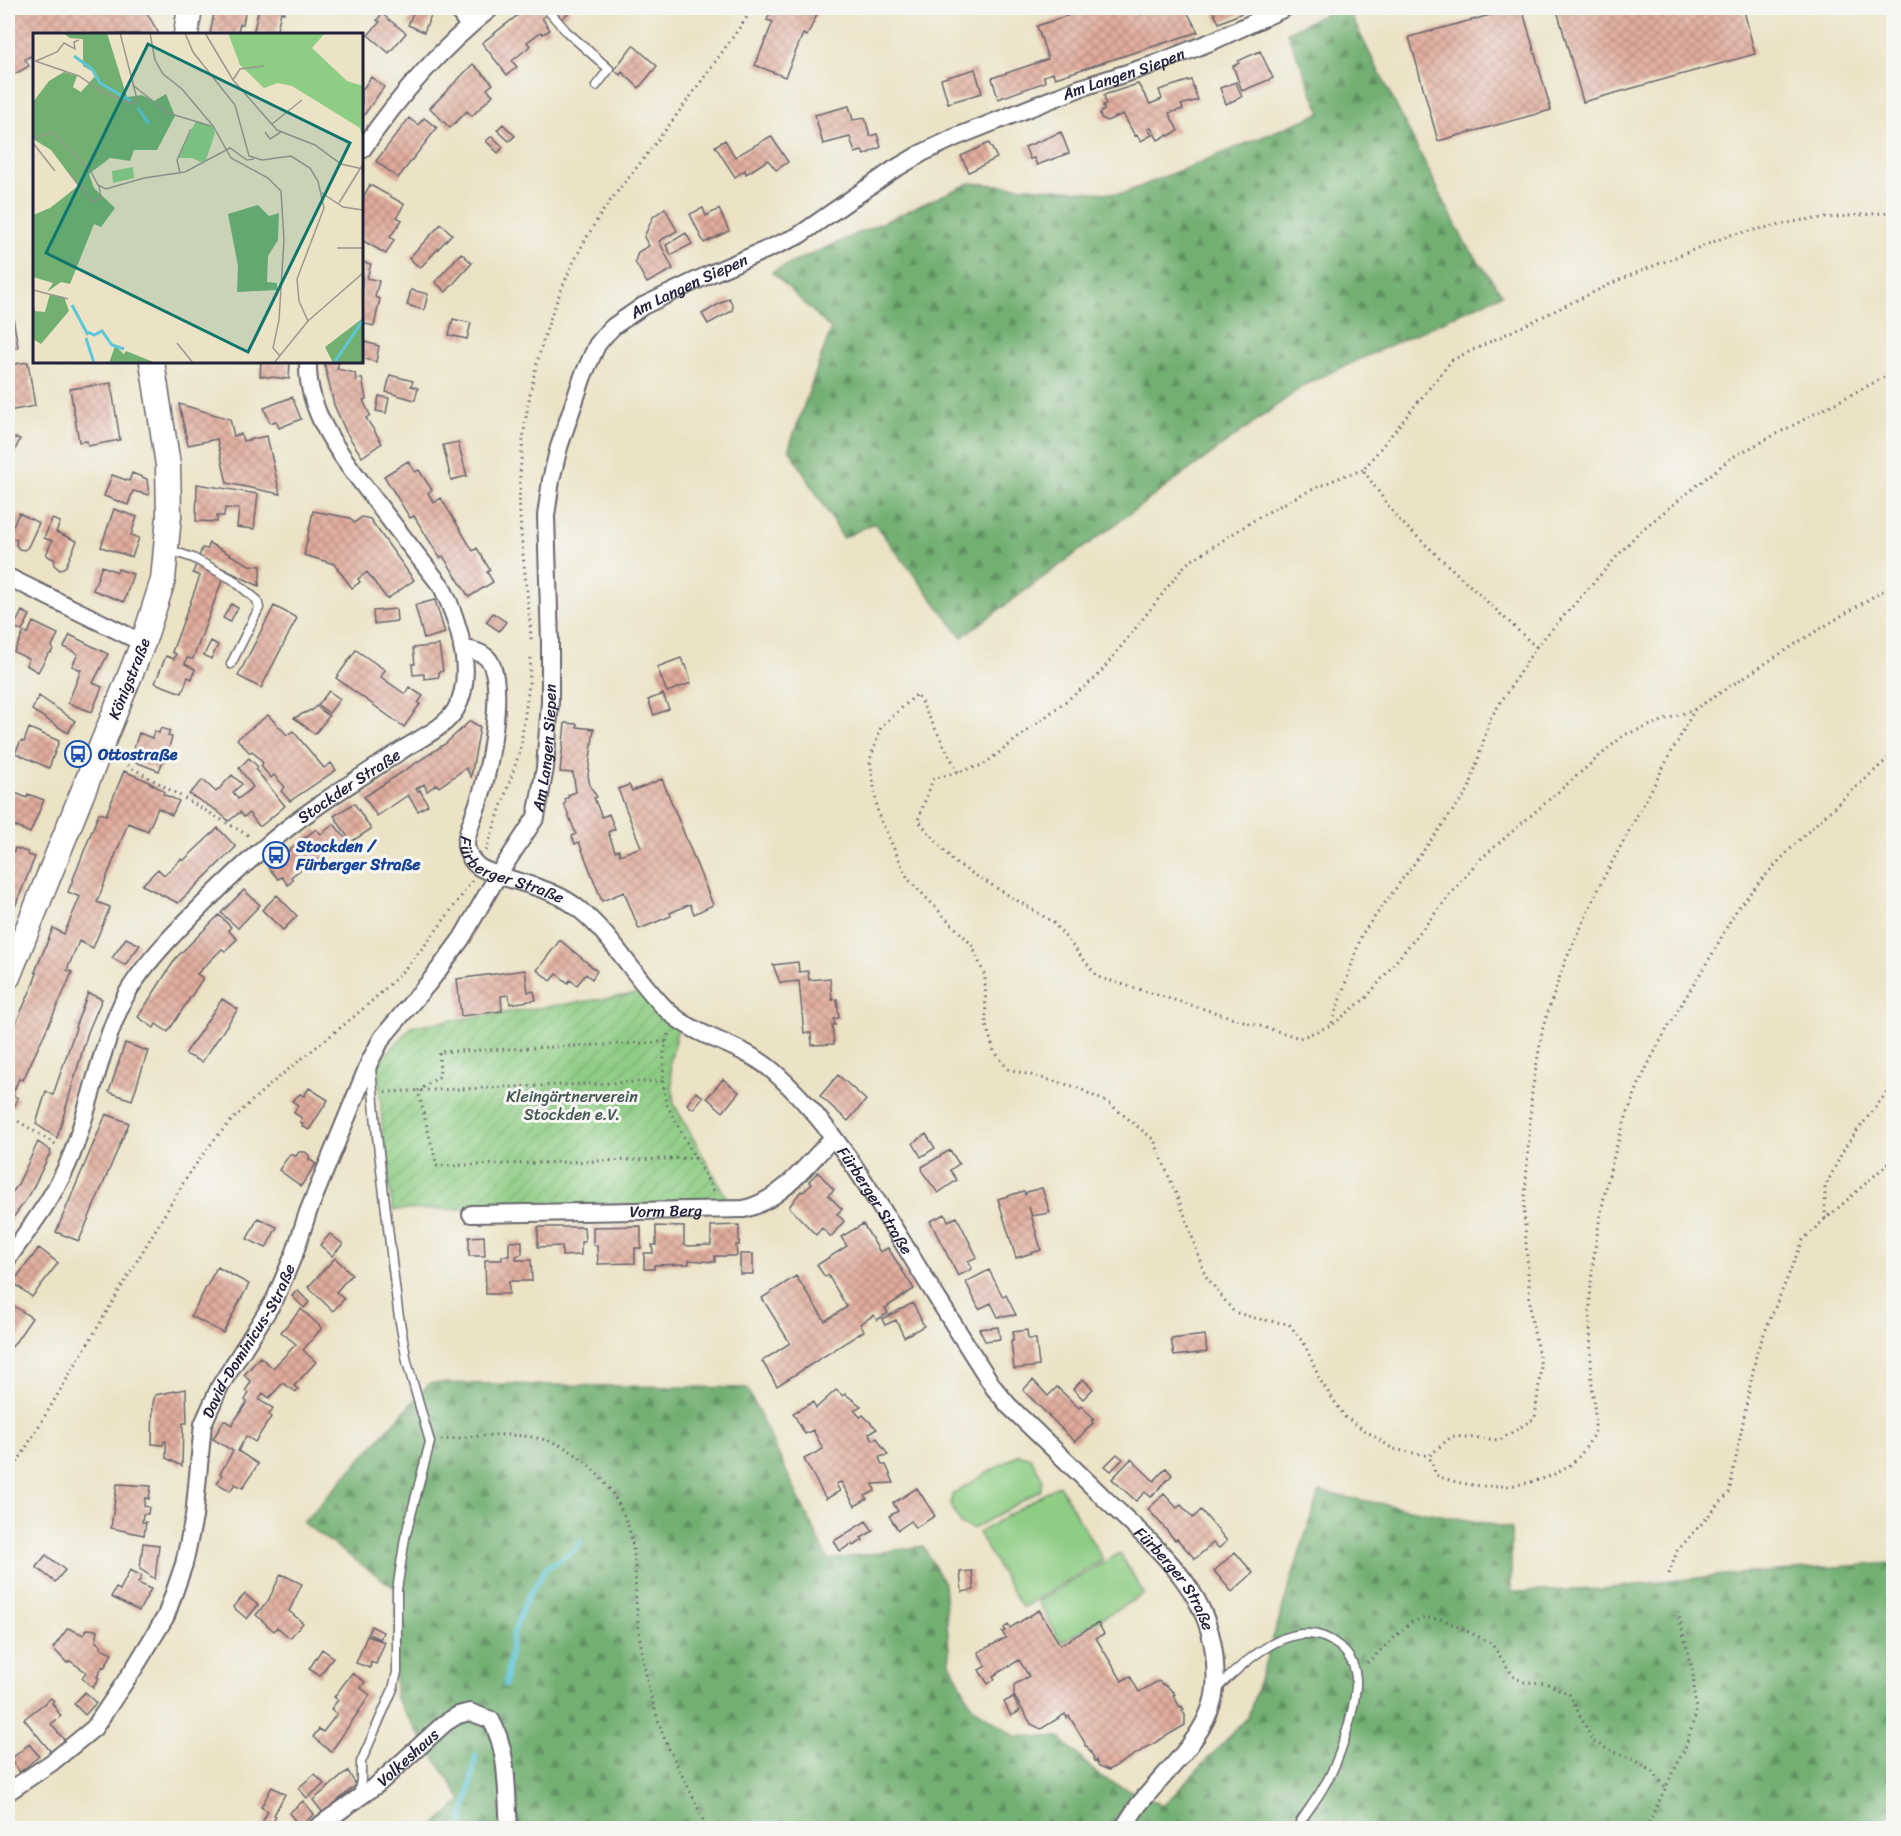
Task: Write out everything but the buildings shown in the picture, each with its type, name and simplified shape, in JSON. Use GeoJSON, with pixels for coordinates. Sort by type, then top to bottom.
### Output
{"type":"FeatureCollection","features":[{"type":"Feature","properties":{"kind":"main road"},"geometry":{"type":"LineString","coordinates":[[186,33],[189,8]]}},
{"type":"Feature","properties":{"kind":"main road","name":"Königstraße"},"geometry":{"type":"LineString","coordinates":[[8,977],[143,643],[163,580],[170,516],[168,465],[152,363]]}},
{"type":"Feature","properties":{"kind":"street"},"geometry":{"type":"LineString","coordinates":[[460,8],[460,13],[469,26]]}},
{"type":"Feature","properties":{"kind":"street"},"geometry":{"type":"LineString","coordinates":[[363,149],[404,93],[469,26],[491,8]]}},
{"type":"Feature","properties":{"kind":"street","name":"Am Langen Siepen"},"geometry":{"type":"LineString","coordinates":[[498,875],[536,817],[545,768],[549,708],[550,652],[546,516],[551,480],[559,447],[583,376],[597,345],[606,334],[643,306],[798,236],[893,170],[922,153],[956,137],[1080,88],[1155,64],[1213,41],[1285,8]]}},
{"type":"Feature","properties":{"kind":"street","name":"Stockder Straße"},"geometry":{"type":"LineString","coordinates":[[8,1258],[46,1204],[72,1154],[101,1058],[124,999],[135,981],[196,913],[266,845],[321,803],[447,721],[461,697],[464,681],[462,648],[453,611],[442,587],[341,454],[326,430],[309,385],[308,363]]}},
{"type":"Feature","properties":{"kind":"street"},"geometry":{"type":"LineString","coordinates":[[8,576],[143,643]]}},
{"type":"Feature","properties":{"kind":"street","name":"Fürberger Straße"},"geometry":{"type":"LineString","coordinates":[[462,648],[473,650],[486,657],[491,663],[495,693],[491,752],[466,844],[470,859],[481,868],[566,899],[596,925],[656,999],[682,1024],[738,1048],[772,1071],[806,1105],[833,1137],[868,1186],[994,1388],[1009,1406],[1169,1561],[1187,1583],[1209,1626],[1214,1643],[1216,1689],[1208,1715],[1186,1749],[1139,1805],[1123,1828]]}},
{"type":"Feature","properties":{"kind":"street","name":"David-Dominicus-Straße"},"geometry":{"type":"LineString","coordinates":[[8,1792],[51,1763],[94,1728],[166,1616],[184,1564],[194,1517],[203,1424],[220,1386],[275,1299],[295,1252],[308,1212],[370,1061],[382,1038],[431,981],[462,938],[498,875]]}},
{"type":"Feature","properties":{"kind":"street","name":"Vorm Berg"},"geometry":{"type":"LineString","coordinates":[[471,1214],[725,1210],[760,1205],[777,1195],[833,1137]]}},
{"type":"Feature","properties":{"kind":"street","name":"Volkeshaus"},"geometry":{"type":"LineString","coordinates":[[316,1828],[378,1784],[445,1723],[458,1715],[470,1712],[491,1720],[499,1734],[504,1759],[508,1828]]}},
{"type":"Feature","properties":{"kind":"lane"},"geometry":{"type":"LineString","coordinates":[[546,8],[567,33],[609,69],[596,86]]}},
{"type":"Feature","properties":{"kind":"lane"},"geometry":{"type":"LineString","coordinates":[[166,549],[193,558],[232,579],[258,600],[259,608],[231,664]]}},
{"type":"Feature","properties":{"kind":"lane"},"geometry":{"type":"LineString","coordinates":[[358,1798],[361,1762],[393,1689],[397,1672],[397,1590],[405,1538],[430,1442],[407,1362],[398,1311],[370,1061]]}},
{"type":"Feature","properties":{"kind":"lane"},"geometry":{"type":"LineString","coordinates":[[1216,1689],[1260,1650],[1283,1638],[1299,1634],[1313,1634],[1331,1640],[1350,1658],[1356,1673],[1355,1698],[1338,1759],[1325,1785],[1297,1828]]}},
{"type":"Feature","properties":{"kind":"path"},"geometry":{"type":"LineString","coordinates":[[1893,212],[1803,220],[1730,235],[1619,280],[1452,360],[1364,470],[1343,476],[1300,495],[1258,517],[1186,564],[1097,677],[983,765],[933,779],[918,820],[955,863],[1053,922],[1098,977],[1300,1038],[1332,1025],[1367,997],[1477,862],[1624,735],[1695,709],[1893,584]]}},
{"type":"Feature","properties":{"kind":"path"},"geometry":{"type":"LineString","coordinates":[[1332,1025],[1362,934],[1469,789],[1490,719],[1536,647],[1638,533],[1731,458],[1893,372]]}},
{"type":"Feature","properties":{"kind":"path"},"geometry":{"type":"LineString","coordinates":[[1364,470],[1397,518],[1536,647]]}},
{"type":"Feature","properties":{"kind":"path"},"geometry":{"type":"LineString","coordinates":[[958,772],[917,694],[881,727],[870,760],[878,814],[908,879],[972,945],[985,976],[986,1025],[994,1051],[1008,1070],[1076,1087],[1110,1104],[1154,1140],[1185,1216],[1205,1275],[1234,1312],[1288,1324],[1305,1345],[1320,1380],[1345,1416],[1393,1449],[1429,1456]]}},
{"type":"Feature","properties":{"kind":"path"},"geometry":{"type":"LineString","coordinates":[[1429,1456],[1452,1436],[1500,1440],[1535,1418],[1541,1366],[1532,1317],[1524,1211],[1532,1091],[1543,1026],[1564,964],[1604,877],[1695,709]]}},
{"type":"Feature","properties":{"kind":"path"},"geometry":{"type":"LineString","coordinates":[[100,749],[266,845]]}},
{"type":"Feature","properties":{"kind":"path"},"geometry":{"type":"LineString","coordinates":[[1429,1456],[1436,1474],[1448,1480],[1483,1485],[1521,1484],[1547,1477],[1568,1467],[1580,1455],[1595,1432],[1590,1324],[1594,1262],[1602,1207],[1617,1143],[1634,1096],[1690,988],[1742,903],[1791,851],[1893,753]]}},
{"type":"Feature","properties":{"kind":"path"},"geometry":{"type":"LineString","coordinates":[[675,1017],[666,1042],[663,1081],[666,1103],[725,1210]]}},
{"type":"Feature","properties":{"kind":"path"},"geometry":{"type":"LineString","coordinates":[[418,1091],[440,1076],[439,1052],[666,1042]]}},
{"type":"Feature","properties":{"kind":"path"},"geometry":{"type":"LineString","coordinates":[[374,1093],[663,1081]]}},
{"type":"Feature","properties":{"kind":"path"},"geometry":{"type":"LineString","coordinates":[[1830,1215],[1825,1219],[1825,1187],[1845,1147],[1893,1083]]}},
{"type":"Feature","properties":{"kind":"path"},"geometry":{"type":"LineString","coordinates":[[418,1091],[437,1166],[695,1158]]}},
{"type":"Feature","properties":{"kind":"path"},"geometry":{"type":"LineString","coordinates":[[8,1115],[40,1135]]}},
{"type":"Feature","properties":{"kind":"path"},"geometry":{"type":"LineString","coordinates":[[1670,1574],[1677,1551],[1729,1493],[1757,1351],[1803,1240],[1893,1158]]}},
{"type":"Feature","properties":{"kind":"path"},"geometry":{"type":"LineString","coordinates":[[430,1442],[476,1436],[520,1436],[547,1440],[572,1453],[584,1463],[617,1500],[627,1520],[633,1548],[636,1601],[651,1694],[664,1737],[706,1828]]}},
{"type":"Feature","properties":{"kind":"path"},"geometry":{"type":"LineString","coordinates":[[1646,1828],[1685,1748],[1696,1714],[1693,1673],[1678,1612]]}},
{"type":"Feature","properties":{"kind":"path"},"geometry":{"type":"LineString","coordinates":[[1356,1673],[1411,1622],[1425,1618],[1442,1619],[1491,1643],[1514,1677],[1524,1682],[1546,1683],[1569,1694],[1593,1741],[1635,1760],[1653,1772],[1666,1788]]}},
{"type":"Feature","properties":{"kind":"green space"},"geometry":{"type":"Polygon","coordinates":[[[1337,8],[1347,8],[1464,241],[1502,294],[1306,384],[962,637],[874,523],[843,538],[789,448],[831,329],[772,272],[970,183],[1122,194],[1321,113],[1287,32],[1337,8]]]}},
{"type":"Feature","properties":{"kind":"green space","name":"Kleingärtnerverein Stockden e.V."},"geometry":{"type":"Polygon","coordinates":[[[644,993],[678,1027],[670,1063],[674,1104],[730,1204],[393,1210],[383,1135],[378,1064],[412,1026],[644,993]]]}},
{"type":"Feature","properties":{"kind":"green space"},"geometry":{"type":"Polygon","coordinates":[[[430,1383],[747,1388],[828,1560],[923,1546],[944,1583],[950,1663],[972,1706],[1015,1736],[1059,1737],[1099,1776],[1163,1806],[1248,1717],[1319,1492],[1511,1528],[1511,1592],[1602,1589],[1723,1575],[1893,1563],[1893,1828],[432,1828],[462,1800],[395,1697],[396,1589],[303,1523],[430,1383]]]}},
{"type":"Feature","properties":{"kind":"green space"},"geometry":{"type":"Polygon","coordinates":[[[1019,1454],[1031,1458],[1042,1478],[1041,1490],[973,1529],[961,1525],[951,1505],[952,1494],[1019,1454]]]}},
{"type":"Feature","properties":{"kind":"green space"},"geometry":{"type":"Polygon","coordinates":[[[1059,1485],[1103,1560],[1022,1608],[978,1533],[1059,1485]]]}},
{"type":"Feature","properties":{"kind":"green space"},"geometry":{"type":"Polygon","coordinates":[[[1120,1553],[1144,1594],[1061,1642],[1038,1601],[1120,1553]]]}},
{"type":"Feature","properties":{"kind":"waterway"},"geometry":{"type":"LineString","coordinates":[[505,1685],[513,1634],[526,1600],[546,1568],[572,1552],[581,1542]]}},
{"type":"Feature","properties":{"kind":"waterway"},"geometry":{"type":"LineString","coordinates":[[462,1828],[476,1755]]}},
{"type":"Feature","properties":{"kind":"place","name":"Ottostraße"},"geometry":{"type":"Point","coordinates":[78,754]}},
{"type":"Feature","properties":{"kind":"place","name":"Stockden / Fürberger Straße"},"geometry":{"type":"Point","coordinates":[276,855]}}]}
